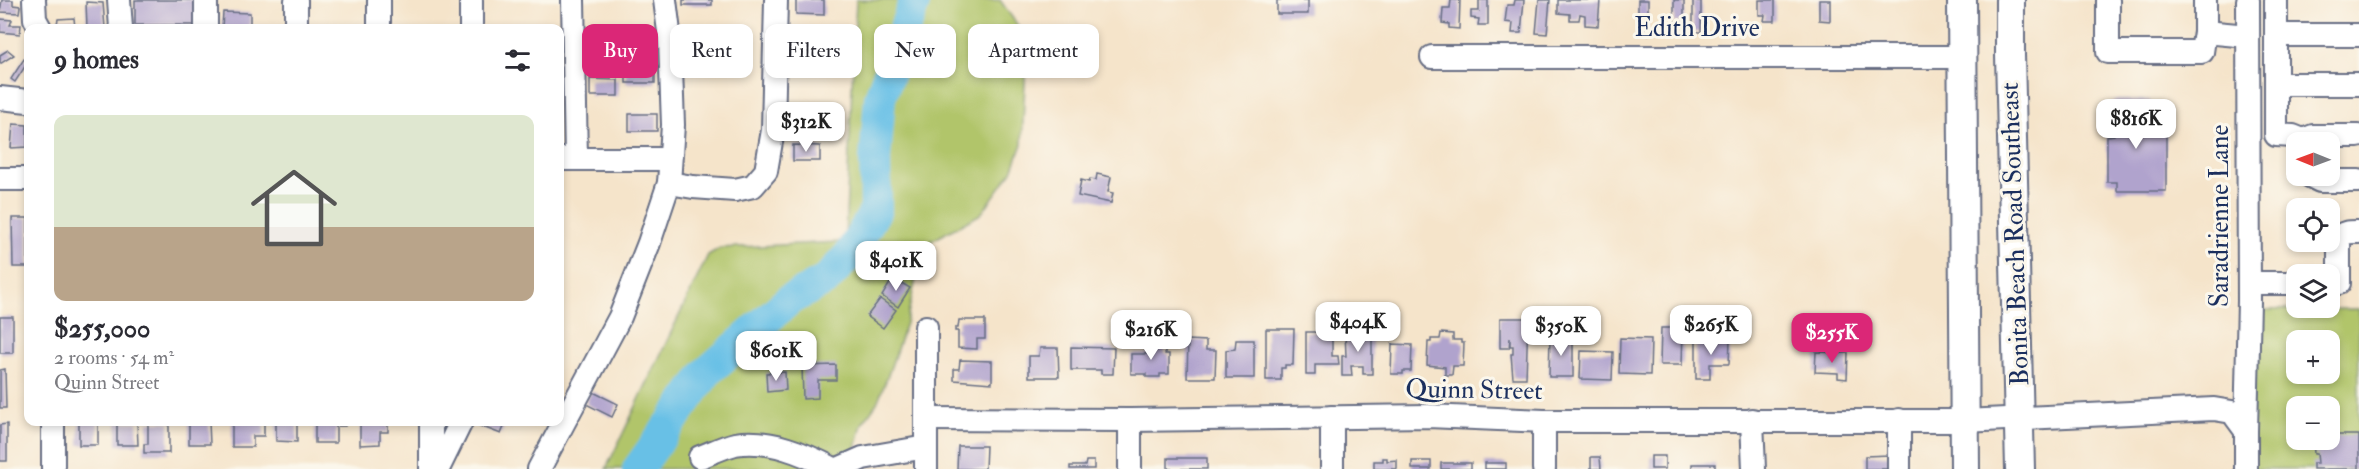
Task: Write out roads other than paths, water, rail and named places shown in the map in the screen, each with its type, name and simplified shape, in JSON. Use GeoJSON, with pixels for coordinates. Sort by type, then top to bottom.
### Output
{"type":"FeatureCollection","features":[{"type":"Feature","properties":{"kind":"main road","name":"Bonita Beach Road Southeast"},"geometry":{"type":"LineString","coordinates":[[1962,0],[1965,469]]}},
{"type":"Feature","properties":{"kind":"main road","name":"Bonita Beach Road Southeast"},"geometry":{"type":"LineString","coordinates":[[2010,0],[2020,469]]}},
{"type":"Feature","properties":{"kind":"street"},"geometry":{"type":"LineString","coordinates":[[34,0],[35,19],[38,24]]}},
{"type":"Feature","properties":{"kind":"street"},"geometry":{"type":"LineString","coordinates":[[118,0],[121,24]]}},
{"type":"Feature","properties":{"kind":"street"},"geometry":{"type":"LineString","coordinates":[[206,0],[206,24]]}},
{"type":"Feature","properties":{"kind":"street"},"geometry":{"type":"LineString","coordinates":[[296,0],[296,24]]}},
{"type":"Feature","properties":{"kind":"street"},"geometry":{"type":"LineString","coordinates":[[379,0],[379,24]]}},
{"type":"Feature","properties":{"kind":"street"},"geometry":{"type":"LineString","coordinates":[[471,0],[471,24]]}},
{"type":"Feature","properties":{"kind":"street"},"geometry":{"type":"LineString","coordinates":[[573,0],[568,159],[669,159]]}},
{"type":"Feature","properties":{"kind":"street"},"geometry":{"type":"LineString","coordinates":[[564,421],[620,317],[649,243],[669,183],[673,125],[670,40],[665,0]]}},
{"type":"Feature","properties":{"kind":"street"},"geometry":{"type":"LineString","coordinates":[[669,183],[735,190],[753,186],[766,171],[773,130],[776,0]]}},
{"type":"Feature","properties":{"kind":"street"},"geometry":{"type":"LineString","coordinates":[[2108,0],[2108,52],[2202,52],[2205,32],[2205,0]]}},
{"type":"Feature","properties":{"kind":"street","name":"Saradrienne Lane"},"geometry":{"type":"LineString","coordinates":[[2246,469],[2242,426],[2249,284],[2248,0]]}},
{"type":"Feature","properties":{"kind":"street"},"geometry":{"type":"LineString","coordinates":[[2276,0],[2276,135]]}},
{"type":"Feature","properties":{"kind":"street"},"geometry":{"type":"LineString","coordinates":[[2205,32],[2248,36]]}},
{"type":"Feature","properties":{"kind":"street"},"geometry":{"type":"LineString","coordinates":[[2276,35],[2359,34]]}},
{"type":"Feature","properties":{"kind":"street","name":"Edith Drive"},"geometry":{"type":"LineString","coordinates":[[1432,57],[1962,57]]}},
{"type":"Feature","properties":{"kind":"street"},"geometry":{"type":"LineString","coordinates":[[2276,84],[2359,84]]}},
{"type":"Feature","properties":{"kind":"street"},"geometry":{"type":"LineString","coordinates":[[0,98],[24,101]]}},
{"type":"Feature","properties":{"kind":"street"},"geometry":{"type":"LineString","coordinates":[[2249,135],[2286,136]]}},
{"type":"Feature","properties":{"kind":"street"},"geometry":{"type":"LineString","coordinates":[[2340,136],[2358,136]]}},
{"type":"Feature","properties":{"kind":"street"},"geometry":{"type":"LineString","coordinates":[[0,179],[24,179]]}},
{"type":"Feature","properties":{"kind":"street"},"geometry":{"type":"LineString","coordinates":[[2340,181],[2359,181]]}},
{"type":"Feature","properties":{"kind":"street"},"geometry":{"type":"LineString","coordinates":[[2342,283],[2338,238],[2341,234],[2359,232]]}},
{"type":"Feature","properties":{"kind":"street"},"geometry":{"type":"LineString","coordinates":[[2249,284],[2286,283]]}},
{"type":"Feature","properties":{"kind":"street"},"geometry":{"type":"LineString","coordinates":[[700,457],[736,444],[763,444],[785,448],[836,469],[863,458],[926,458],[926,327]]}},
{"type":"Feature","properties":{"kind":"street","name":"Quinn Street"},"geometry":{"type":"LineString","coordinates":[[926,419],[1130,420],[1428,416],[1544,421],[1965,421],[2214,409],[2232,412],[2242,426]]}},
{"type":"Feature","properties":{"kind":"street"},"geometry":{"type":"LineString","coordinates":[[1332,417],[1332,469]]}},
{"type":"Feature","properties":{"kind":"street"},"geometry":{"type":"LineString","coordinates":[[1130,420],[1130,469]]}},
{"type":"Feature","properties":{"kind":"street"},"geometry":{"type":"LineString","coordinates":[[1752,420],[1754,469]]}},
{"type":"Feature","properties":{"kind":"street"},"geometry":{"type":"LineString","coordinates":[[1899,420],[1899,469]]}},
{"type":"Feature","properties":{"kind":"street"},"geometry":{"type":"LineString","coordinates":[[1544,421],[1544,469]]}},
{"type":"Feature","properties":{"kind":"street"},"geometry":{"type":"LineString","coordinates":[[53,426],[53,469]]}},
{"type":"Feature","properties":{"kind":"street"},"geometry":{"type":"LineString","coordinates":[[431,426],[431,469]]}},
{"type":"Feature","properties":{"kind":"street"},"geometry":{"type":"LineString","coordinates":[[438,469],[458,426]]}},
{"type":"Feature","properties":{"kind":"street"},"geometry":{"type":"LineString","coordinates":[[538,469],[561,426]]}},
{"type":"Feature","properties":{"kind":"waterway"},"geometry":{"type":"LineString","coordinates":[[638,469],[707,372],[789,300],[826,280],[850,254],[876,210],[875,159],[880,98],[915,0]]}}]}
